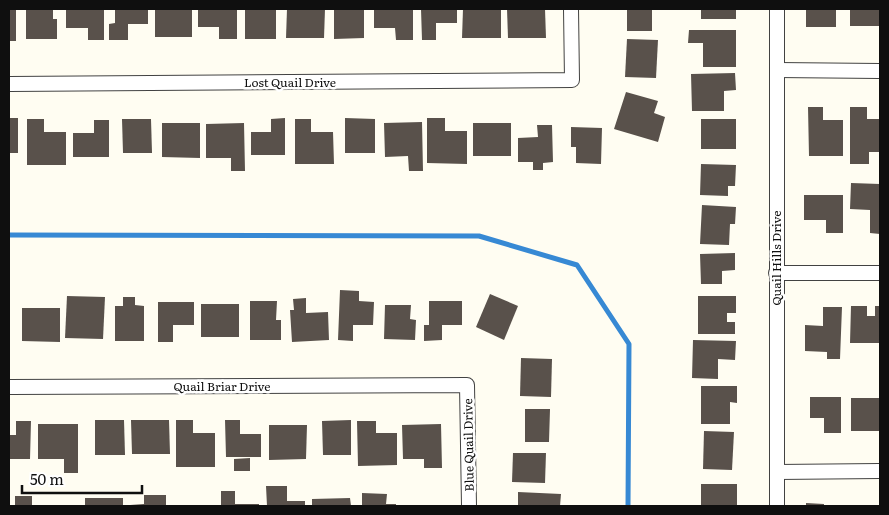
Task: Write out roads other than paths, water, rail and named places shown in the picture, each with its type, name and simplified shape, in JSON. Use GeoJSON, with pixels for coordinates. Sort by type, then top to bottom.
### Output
{"type":"FeatureCollection","features":[{"type":"Feature","properties":{"kind":"street","name":"Lost Quail Drive"},"geometry":{"type":"LineString","coordinates":[[9,84],[572,80],[571,9]]}},
{"type":"Feature","properties":{"kind":"street","name":"Quail Hills Drive"},"geometry":{"type":"LineString","coordinates":[[777,9],[777,506]]}},
{"type":"Feature","properties":{"kind":"street"},"geometry":{"type":"LineString","coordinates":[[777,70],[880,71]]}},
{"type":"Feature","properties":{"kind":"street"},"geometry":{"type":"LineString","coordinates":[[776,273],[880,273]]}},
{"type":"Feature","properties":{"kind":"street","name":"Blue Quail Drive"},"geometry":{"type":"LineString","coordinates":[[436,385],[467,384],[469,506]]}},
{"type":"Feature","properties":{"kind":"street","name":"Quail Briar Drive"},"geometry":{"type":"LineString","coordinates":[[9,387],[436,385]]}},
{"type":"Feature","properties":{"kind":"street"},"geometry":{"type":"LineString","coordinates":[[776,472],[880,472]]}},
{"type":"Feature","properties":{"kind":"waterway"},"geometry":{"type":"LineString","coordinates":[[9,235],[479,236],[577,265],[629,344],[628,506]]}}]}
